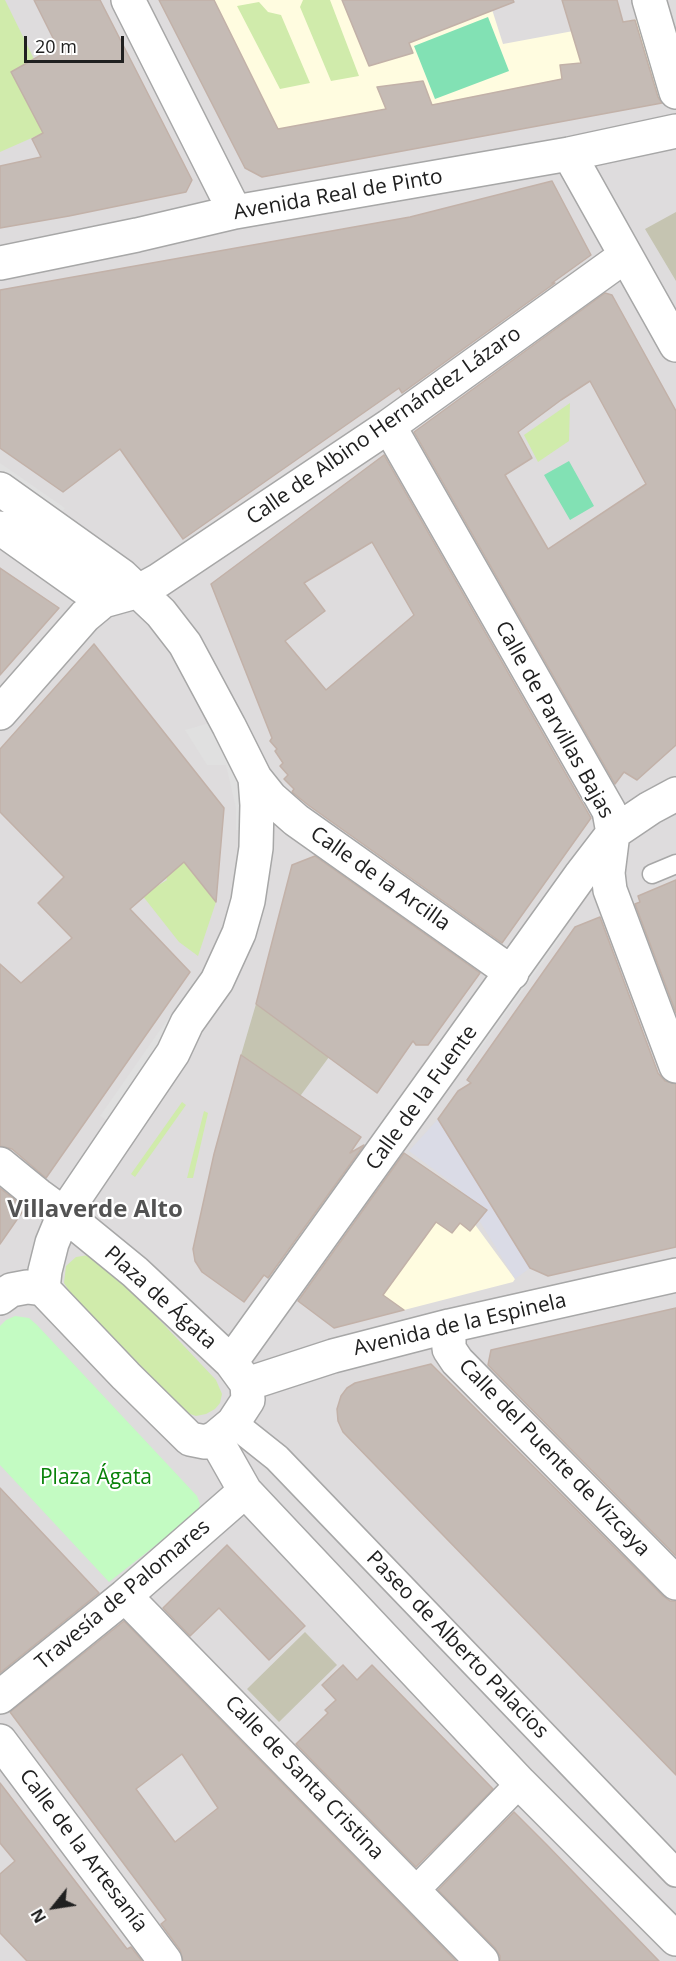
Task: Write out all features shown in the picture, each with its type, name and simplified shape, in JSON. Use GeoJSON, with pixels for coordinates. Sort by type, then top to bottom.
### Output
{"type":"FeatureCollection","features":[{"type":"Feature","properties":{"kind":"street"},"geometry":{"type":"LineString","coordinates":[[128,0],[235,213]]}},
{"type":"Feature","properties":{"kind":"street"},"geometry":{"type":"LineString","coordinates":[[649,0],[676,92]]}},
{"type":"Feature","properties":{"kind":"street","name":"Avenida Real de Pinto"},"geometry":{"type":"LineString","coordinates":[[0,262],[235,213],[569,154],[676,131]]}},
{"type":"Feature","properties":{"kind":"street"},"geometry":{"type":"LineString","coordinates":[[569,154],[676,345]]}},
{"type":"Feature","properties":{"kind":"street","name":"Calle de Albino Hernández Lázaro"},"geometry":{"type":"LineString","coordinates":[[103,601],[139,591],[159,580],[389,426],[625,256]]}},
{"type":"Feature","properties":{"kind":"street","name":"Calle de Parvillas Bajas"},"geometry":{"type":"LineString","coordinates":[[389,426],[609,811],[613,833],[608,873],[610,890],[676,1066]]}},
{"type":"Feature","properties":{"kind":"street"},"geometry":{"type":"LineString","coordinates":[[0,489],[123,576],[161,613],[185,644],[229,726],[255,778],[257,804],[256,849],[248,901],[239,933],[217,981],[187,1023],[173,1053],[64,1214],[52,1243],[43,1289]]}},
{"type":"Feature","properties":{"kind":"street"},"geometry":{"type":"LineString","coordinates":[[0,528],[103,601],[85,616],[0,713]]}},
{"type":"Feature","properties":{"kind":"street","name":"Calle de la Arcilla"},"geometry":{"type":"LineString","coordinates":[[255,778],[271,798],[296,820],[512,973]]}},
{"type":"Feature","properties":{"kind":"street","name":"Calle de la Fuente"},"geometry":{"type":"LineString","coordinates":[[239,1373],[580,876],[613,833],[676,794]]}},
{"type":"Feature","properties":{"kind":"street","name":"Plaza de Ágata"},"geometry":{"type":"LineString","coordinates":[[0,1164],[135,1272],[239,1373]]}},
{"type":"Feature","properties":{"kind":"street","name":"Avenida de la Espinela"},"geometry":{"type":"LineString","coordinates":[[239,1373],[333,1356],[449,1326],[676,1275]]}},
{"type":"Feature","properties":{"kind":"street"},"geometry":{"type":"LineString","coordinates":[[0,1298],[11,1290],[27,1287],[43,1289],[190,1439],[205,1442],[224,1430],[248,1400],[239,1373]]}},
{"type":"Feature","properties":{"kind":"street","name":"Calle del Puente de Vizcaya"},"geometry":{"type":"LineString","coordinates":[[449,1326],[449,1349],[457,1361],[676,1583]]}},
{"type":"Feature","properties":{"kind":"street"},"geometry":{"type":"LineString","coordinates":[[224,1430],[245,1491],[520,1783],[676,1939]]}},
{"type":"Feature","properties":{"kind":"street","name":"Paseo de Alberto Palacios"},"geometry":{"type":"LineString","coordinates":[[224,1430],[277,1458],[676,1873]]}},
{"type":"Feature","properties":{"kind":"street","name":"Travesía de Palomares"},"geometry":{"type":"LineString","coordinates":[[0,1697],[126,1596],[245,1491]]}},
{"type":"Feature","properties":{"kind":"street","name":"Calle de Santa Cristina"},"geometry":{"type":"LineString","coordinates":[[126,1596],[482,1961]]}},
{"type":"Feature","properties":{"kind":"street","name":"Calle de la Artesanía"},"geometry":{"type":"LineString","coordinates":[[0,1741],[165,1961]]}},
{"type":"Feature","properties":{"kind":"street"},"geometry":{"type":"LineString","coordinates":[[414,1892],[520,1783]]}},
{"type":"Feature","properties":{"kind":"lane"},"geometry":{"type":"LineString","coordinates":[[652,874],[676,864]]}},
{"type":"Feature","properties":{"kind":"shaded area"},"geometry":{"type":"Polygon","coordinates":[[[0,0],[676,0],[676,1961],[0,1961],[0,0]]]}},
{"type":"Feature","properties":{"kind":"shaded area"},"geometry":{"type":"Polygon","coordinates":[[[159,0],[489,0],[503,44],[638,19],[666,102],[262,177],[245,168],[159,0]]]}},
{"type":"Feature","properties":{"kind":"shaded area"},"geometry":{"type":"Polygon","coordinates":[[[676,212],[676,281],[645,229],[676,212]]]}},
{"type":"Feature","properties":{"kind":"shaded area"},"geometry":{"type":"Polygon","coordinates":[[[0,463],[65,508],[59,516],[0,475],[0,463]]]}},
{"type":"Feature","properties":{"kind":"shaded area"},"geometry":{"type":"Polygon","coordinates":[[[210,723],[243,785],[246,830],[236,830],[236,808],[226,765],[207,765],[185,730],[210,723]]]}},
{"type":"Feature","properties":{"kind":"shaded area"},"geometry":{"type":"Polygon","coordinates":[[[556,927],[562,936],[468,1066],[460,1060],[556,927]]]}},
{"type":"Feature","properties":{"kind":"shaded area"},"geometry":{"type":"Polygon","coordinates":[[[197,977],[205,983],[108,1121],[100,1116],[197,977]]]}},
{"type":"Feature","properties":{"kind":"shaded area"},"geometry":{"type":"Polygon","coordinates":[[[474,994],[482,1000],[277,1283],[269,1277],[474,994]]]}},
{"type":"Feature","properties":{"kind":"shaded area"},"geometry":{"type":"Polygon","coordinates":[[[256,1004],[329,1057],[298,1099],[271,1075],[241,1055],[256,1004]]]}},
{"type":"Feature","properties":{"kind":"shaded area"},"geometry":{"type":"Polygon","coordinates":[[[438,1119],[530,1268],[515,1279],[460,1189],[409,1151],[438,1119]]]}},
{"type":"Feature","properties":{"kind":"shaded area"},"geometry":{"type":"Polygon","coordinates":[[[407,1155],[458,1190],[454,1196],[515,1279],[513,1282],[334,1328],[300,1302],[407,1155]]]}},
{"type":"Feature","properties":{"kind":"shaded area"},"geometry":{"type":"Polygon","coordinates":[[[548,1425],[676,1554],[676,1568],[541,1432],[548,1425]]]}},
{"type":"Feature","properties":{"kind":"shaded area"},"geometry":{"type":"Polygon","coordinates":[[[305,1632],[337,1665],[279,1722],[247,1689],[305,1632]]]}},
{"type":"Feature","properties":{"kind":"green space"},"geometry":{"type":"Polygon","coordinates":[[[0,0],[5,0],[34,59],[43,133],[0,152],[0,0]]]}},
{"type":"Feature","properties":{"kind":"green space"},"geometry":{"type":"Polygon","coordinates":[[[303,0],[330,0],[359,76],[331,81],[300,7],[303,0]]]}},
{"type":"Feature","properties":{"kind":"green space"},"geometry":{"type":"Polygon","coordinates":[[[259,2],[268,12],[281,15],[310,83],[280,89],[237,6],[259,2]]]}},
{"type":"Feature","properties":{"kind":"green space"},"geometry":{"type":"Polygon","coordinates":[[[488,17],[509,71],[435,99],[414,46],[488,17]]]}},
{"type":"Feature","properties":{"kind":"green space"},"geometry":{"type":"Polygon","coordinates":[[[570,403],[569,441],[538,462],[524,435],[570,403]]]}},
{"type":"Feature","properties":{"kind":"green space"},"geometry":{"type":"Polygon","coordinates":[[[569,461],[594,506],[570,520],[544,475],[569,461]]]}},
{"type":"Feature","properties":{"kind":"green space"},"geometry":{"type":"Polygon","coordinates":[[[184,862],[216,902],[198,956],[179,942],[142,895],[167,880],[166,877],[184,862]]]}},
{"type":"Feature","properties":{"kind":"green space"},"geometry":{"type":"Polygon","coordinates":[[[182,1102],[186,1105],[135,1177],[131,1174],[182,1102]]]}},
{"type":"Feature","properties":{"kind":"green space"},"geometry":{"type":"Polygon","coordinates":[[[204,1111],[208,1113],[193,1178],[187,1178],[204,1111]]]}},
{"type":"Feature","properties":{"kind":"green space"},"geometry":{"type":"Polygon","coordinates":[[[89,1255],[118,1276],[216,1380],[222,1394],[220,1403],[215,1409],[196,1416],[187,1413],[72,1295],[64,1283],[66,1266],[76,1257],[89,1255]]]}},
{"type":"Feature","properties":{"kind":"green space","name":"Plaza Ágata"},"geometry":{"type":"Polygon","coordinates":[[[15,1316],[29,1318],[37,1325],[197,1496],[200,1504],[198,1512],[109,1582],[0,1465],[0,1326],[15,1316]]]}},
{"type":"Feature","properties":{"kind":"building"},"geometry":{"type":"Polygon","coordinates":[[[34,0],[100,0],[192,180],[186,192],[0,228],[0,166],[41,157],[32,139],[43,133],[11,72],[57,46],[34,0]]]}},
{"type":"Feature","properties":{"kind":"building"},"geometry":{"type":"Polygon","coordinates":[[[159,0],[214,0],[278,129],[386,109],[377,87],[423,81],[432,105],[562,79],[560,65],[581,63],[562,0],[617,0],[623,22],[635,20],[658,97],[662,103],[262,177],[245,168],[159,0]]]}},
{"type":"Feature","properties":{"kind":"building"},"geometry":{"type":"Polygon","coordinates":[[[342,0],[513,0],[514,2],[409,43],[413,53],[369,66],[342,0]]]}},
{"type":"Feature","properties":{"kind":"building"},"geometry":{"type":"Polygon","coordinates":[[[552,181],[591,255],[402,393],[399,388],[183,539],[120,449],[63,492],[0,448],[0,290],[410,217],[552,181]]]}},
{"type":"Feature","properties":{"kind":"building"},"geometry":{"type":"Polygon","coordinates":[[[605,293],[612,295],[676,411],[676,745],[637,780],[624,772],[615,784],[414,432],[605,293]],[[590,381],[518,432],[532,458],[505,475],[548,549],[646,484],[590,381]]]}},
{"type":"Feature","properties":{"kind":"building"},"geometry":{"type":"Polygon","coordinates":[[[384,455],[591,818],[502,943],[292,792],[294,789],[284,779],[288,775],[280,766],[283,763],[275,751],[277,749],[270,741],[272,738],[211,584],[384,455]],[[372,542],[304,583],[325,611],[285,641],[326,690],[414,615],[372,542]]]}},
{"type":"Feature","properties":{"kind":"building"},"geometry":{"type":"Polygon","coordinates":[[[0,568],[59,608],[0,675],[0,568]]]}},
{"type":"Feature","properties":{"kind":"building"},"geometry":{"type":"Polygon","coordinates":[[[94,644],[224,808],[216,902],[184,862],[130,909],[190,972],[46,1178],[12,1149],[0,1146],[0,964],[21,983],[72,938],[38,903],[64,877],[0,812],[0,749],[94,644]]]}},
{"type":"Feature","properties":{"kind":"building"},"geometry":{"type":"Polygon","coordinates":[[[315,856],[480,973],[428,1045],[416,1045],[413,1041],[377,1093],[256,1004],[292,865],[315,856]]]}},
{"type":"Feature","properties":{"kind":"building"},"geometry":{"type":"Polygon","coordinates":[[[676,880],[676,1013],[635,904],[640,902],[638,896],[676,880]]]}},
{"type":"Feature","properties":{"kind":"building"},"geometry":{"type":"Polygon","coordinates":[[[600,917],[658,1073],[665,1081],[676,1084],[676,1247],[548,1276],[530,1268],[438,1119],[458,1091],[471,1083],[467,1080],[575,927],[600,917]]]}},
{"type":"Feature","properties":{"kind":"building"},"geometry":{"type":"Polygon","coordinates":[[[241,1055],[361,1137],[350,1153],[364,1145],[268,1278],[264,1275],[244,1302],[202,1272],[195,1261],[193,1249],[214,1154],[241,1055]]]}},
{"type":"Feature","properties":{"kind":"building"},"geometry":{"type":"Polygon","coordinates":[[[404,1153],[487,1210],[470,1231],[460,1223],[452,1233],[436,1222],[383,1295],[404,1310],[334,1328],[298,1301],[404,1153]]]}},
{"type":"Feature","properties":{"kind":"building"},"geometry":{"type":"Polygon","coordinates":[[[0,1188],[25,1208],[0,1244],[0,1188]]]}},
{"type":"Feature","properties":{"kind":"building"},"geometry":{"type":"Polygon","coordinates":[[[676,1308],[676,1556],[488,1365],[491,1350],[676,1308]]]}},
{"type":"Feature","properties":{"kind":"building"},"geometry":{"type":"Polygon","coordinates":[[[431,1364],[663,1596],[670,1601],[676,1601],[676,1775],[343,1432],[338,1421],[337,1409],[341,1396],[347,1388],[355,1383],[431,1364]]]}},
{"type":"Feature","properties":{"kind":"building"},"geometry":{"type":"Polygon","coordinates":[[[0,1488],[99,1593],[0,1673],[0,1488]]]}},
{"type":"Feature","properties":{"kind":"building"},"geometry":{"type":"Polygon","coordinates":[[[227,1545],[305,1626],[269,1660],[219,1608],[190,1636],[163,1608],[227,1545]]]}},
{"type":"Feature","properties":{"kind":"building"},"geometry":{"type":"Polygon","coordinates":[[[124,1621],[456,1961],[183,1961],[180,1950],[161,1924],[166,1920],[10,1712],[124,1621]],[[182,1754],[136,1789],[175,1842],[218,1808],[182,1754]]]}},
{"type":"Feature","properties":{"kind":"building"},"geometry":{"type":"Polygon","coordinates":[[[343,1665],[357,1680],[372,1665],[493,1789],[416,1867],[296,1744],[328,1713],[325,1710],[336,1700],[322,1685],[343,1665]]]}},
{"type":"Feature","properties":{"kind":"building"},"geometry":{"type":"Polygon","coordinates":[[[0,1783],[127,1949],[131,1947],[142,1961],[27,1961],[0,1933],[0,1874],[15,1861],[0,1843],[0,1783]]]}},
{"type":"Feature","properties":{"kind":"building"},"geometry":{"type":"Polygon","coordinates":[[[514,1812],[659,1961],[500,1961],[495,1948],[438,1890],[514,1812]]]}},
{"type":"Feature","properties":{"kind":"district","name":"Villaverde Alto"},"geometry":{"type":"Point","coordinates":[95,1210]}}]}
